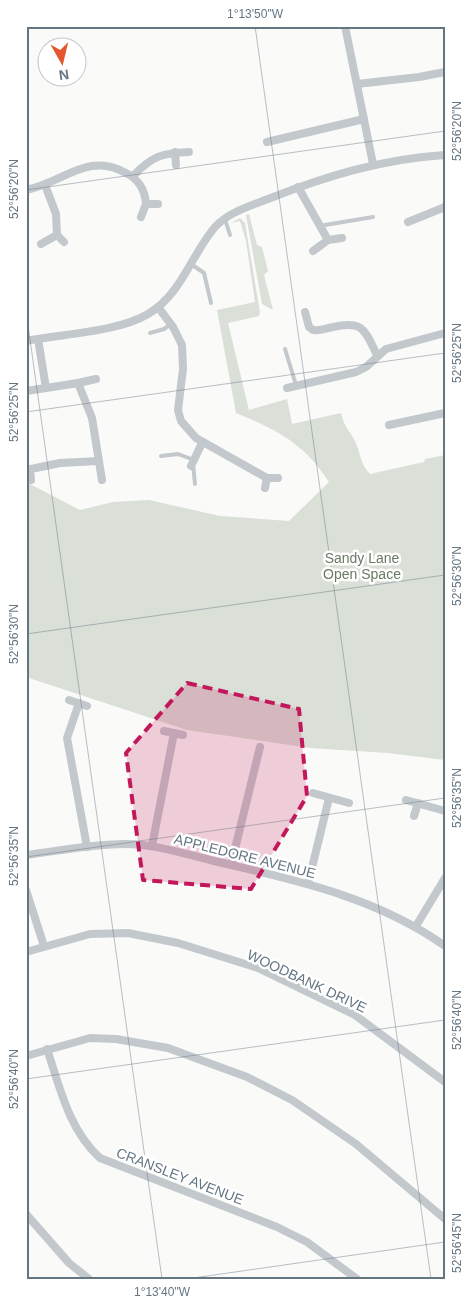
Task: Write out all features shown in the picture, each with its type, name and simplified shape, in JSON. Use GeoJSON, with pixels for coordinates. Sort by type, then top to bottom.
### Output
{"type":"FeatureCollection","features":[{"type":"Feature","properties":{"kind":"street"},"geometry":{"type":"LineString","coordinates":[[345,26],[358,84],[372,164]]}},
{"type":"Feature","properties":{"kind":"street"},"geometry":{"type":"LineString","coordinates":[[358,84],[445,72]]}},
{"type":"Feature","properties":{"kind":"street"},"geometry":{"type":"LineString","coordinates":[[266,142],[364,119]]}},
{"type":"Feature","properties":{"kind":"street"},"geometry":{"type":"LineString","coordinates":[[133,176],[153,158],[175,152],[189,152]]}},
{"type":"Feature","properties":{"kind":"street"},"geometry":{"type":"LineString","coordinates":[[175,152],[176,165]]}},
{"type":"Feature","properties":{"kind":"street"},"geometry":{"type":"LineString","coordinates":[[26,341],[136,320],[158,307],[177,288],[206,239],[225,219],[244,209],[298,187],[348,170],[372,164],[445,156]]}},
{"type":"Feature","properties":{"kind":"street"},"geometry":{"type":"LineString","coordinates":[[26,190],[45,185],[95,164],[111,166],[133,176],[144,192],[146,204],[141,218]]}},
{"type":"Feature","properties":{"kind":"street"},"geometry":{"type":"LineString","coordinates":[[45,185],[56,214],[57,235],[64,242]]}},
{"type":"Feature","properties":{"kind":"street"},"geometry":{"type":"LineString","coordinates":[[298,187],[328,240]]}},
{"type":"Feature","properties":{"kind":"street"},"geometry":{"type":"LineString","coordinates":[[146,204],[158,204]]}},
{"type":"Feature","properties":{"kind":"street"},"geometry":{"type":"LineString","coordinates":[[408,222],[445,207]]}},
{"type":"Feature","properties":{"kind":"street"},"geometry":{"type":"LineString","coordinates":[[41,244],[57,235]]}},
{"type":"Feature","properties":{"kind":"street"},"geometry":{"type":"LineString","coordinates":[[313,251],[328,240],[342,238]]}},
{"type":"Feature","properties":{"kind":"street"},"geometry":{"type":"LineString","coordinates":[[158,307],[179,338],[183,355],[179,416],[189,432],[202,442],[267,478],[278,478]]}},
{"type":"Feature","properties":{"kind":"street"},"geometry":{"type":"LineString","coordinates":[[305,312],[309,327],[313,330],[347,324],[358,325],[364,330],[377,355]]}},
{"type":"Feature","properties":{"kind":"street"},"geometry":{"type":"LineString","coordinates":[[287,388],[361,370],[377,355],[396,345],[445,333]]}},
{"type":"Feature","properties":{"kind":"street"},"geometry":{"type":"LineString","coordinates":[[38,339],[46,388]]}},
{"type":"Feature","properties":{"kind":"street"},"geometry":{"type":"LineString","coordinates":[[26,391],[96,379]]}},
{"type":"Feature","properties":{"kind":"street"},"geometry":{"type":"LineString","coordinates":[[78,383],[92,418],[102,480]]}},
{"type":"Feature","properties":{"kind":"street"},"geometry":{"type":"LineString","coordinates":[[389,425],[445,413]]}},
{"type":"Feature","properties":{"kind":"street"},"geometry":{"type":"LineString","coordinates":[[193,463],[202,442]]}},
{"type":"Feature","properties":{"kind":"street"},"geometry":{"type":"LineString","coordinates":[[31,480],[28,469],[60,463],[98,461]]}},
{"type":"Feature","properties":{"kind":"street"},"geometry":{"type":"LineString","coordinates":[[265,488],[267,478]]}},
{"type":"Feature","properties":{"kind":"street"},"geometry":{"type":"LineString","coordinates":[[69,700],[87,706]]}},
{"type":"Feature","properties":{"kind":"street"},"geometry":{"type":"LineString","coordinates":[[79,703],[67,738],[87,847]]}},
{"type":"Feature","properties":{"kind":"street"},"geometry":{"type":"LineString","coordinates":[[164,731],[183,735]]}},
{"type":"Feature","properties":{"kind":"street"},"geometry":{"type":"LineString","coordinates":[[152,846],[174,733]]}},
{"type":"Feature","properties":{"kind":"street"},"geometry":{"type":"LineString","coordinates":[[231,865],[260,747]]}},
{"type":"Feature","properties":{"kind":"street"},"geometry":{"type":"LineString","coordinates":[[313,793],[349,803]]}},
{"type":"Feature","properties":{"kind":"street"},"geometry":{"type":"LineString","coordinates":[[308,884],[329,798]]}},
{"type":"Feature","properties":{"kind":"street"},"geometry":{"type":"LineString","coordinates":[[406,800],[445,811]]}},
{"type":"Feature","properties":{"kind":"street"},"geometry":{"type":"LineString","coordinates":[[414,816],[418,803]]}},
{"type":"Feature","properties":{"kind":"street","name":"APPLEDORE AVENUE"},"geometry":{"type":"LineString","coordinates":[[26,855],[124,844],[152,846],[308,884],[368,904],[416,926],[445,946]]}},
{"type":"Feature","properties":{"kind":"street"},"geometry":{"type":"LineString","coordinates":[[416,926],[445,878]]}},
{"type":"Feature","properties":{"kind":"street"},"geometry":{"type":"LineString","coordinates":[[26,890],[44,946]]}},
{"type":"Feature","properties":{"kind":"street","name":"WOODBANK DRIVE"},"geometry":{"type":"LineString","coordinates":[[26,952],[90,934],[128,933],[178,944],[258,968],[355,1014],[445,1082]]}},
{"type":"Feature","properties":{"kind":"street"},"geometry":{"type":"LineString","coordinates":[[26,1056],[90,1038],[140,1042],[168,1048],[247,1077],[292,1100],[356,1144],[445,1219]]}},
{"type":"Feature","properties":{"kind":"street","name":"CRANSLEY AVENUE"},"geometry":{"type":"LineString","coordinates":[[46,1049],[77,1131],[87,1146],[100,1158],[277,1228],[307,1242],[357,1279]]}},
{"type":"Feature","properties":{"kind":"street"},"geometry":{"type":"LineString","coordinates":[[26,1214],[69,1263],[89,1279]]}},
{"type":"Feature","properties":{"kind":"lane"},"geometry":{"type":"LineString","coordinates":[[319,226],[373,217]]}},
{"type":"Feature","properties":{"kind":"lane"},"geometry":{"type":"LineString","coordinates":[[225,219],[230,235]]}},
{"type":"Feature","properties":{"kind":"lane"},"geometry":{"type":"LineString","coordinates":[[191,264],[204,274],[211,303]]}},
{"type":"Feature","properties":{"kind":"lane"},"geometry":{"type":"LineString","coordinates":[[150,333],[164,329],[171,324]]}},
{"type":"Feature","properties":{"kind":"lane"},"geometry":{"type":"LineString","coordinates":[[285,350],[296,386]]}},
{"type":"Feature","properties":{"kind":"lane"},"geometry":{"type":"LineString","coordinates":[[161,456],[178,454],[193,463],[195,484]]}},
{"type":"Feature","properties":{"kind":"highlighted area"},"geometry":{"type":"Polygon","coordinates":[[[187,683],[299,709],[307,796],[251,889],[143,880],[126,753],[187,683]]]}},
{"type":"Feature","properties":{"kind":"green space"},"geometry":{"type":"Polygon","coordinates":[[[249,214],[257,245],[262,247],[268,271],[264,275],[273,310],[262,304],[246,215],[249,214]]]}},
{"type":"Feature","properties":{"kind":"green space","name":"Sandy Lane Open Space"},"geometry":{"type":"Polygon","coordinates":[[[240,218],[245,223],[260,312],[259,316],[228,323],[249,410],[287,399],[292,424],[341,413],[355,441],[362,463],[370,474],[424,462],[425,459],[445,455],[445,760],[388,753],[310,748],[187,730],[26,677],[26,482],[80,510],[113,502],[149,500],[220,516],[289,521],[329,482],[310,457],[288,439],[264,425],[236,413],[217,310],[255,302],[246,241],[240,221],[231,223],[240,218]]]}}]}
